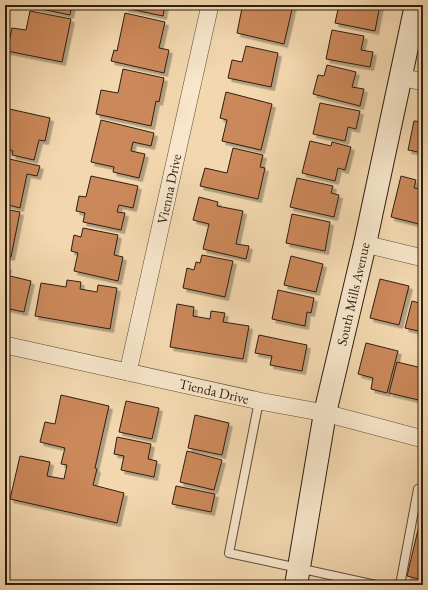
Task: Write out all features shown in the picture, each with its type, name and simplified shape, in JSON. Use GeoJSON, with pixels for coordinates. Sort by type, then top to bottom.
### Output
{"type":"FeatureCollection","features":[{"type":"Feature","properties":{"kind":"street","name":"Vienna Drive"},"geometry":{"type":"LineString","coordinates":[[128,372],[210,5]]}},
{"type":"Feature","properties":{"kind":"street","name":"South Mills Avenue"},"geometry":{"type":"LineString","coordinates":[[298,577],[325,413],[365,244],[416,5]]}},
{"type":"Feature","properties":{"kind":"street"},"geometry":{"type":"LineString","coordinates":[[401,77],[423,82]]}},
{"type":"Feature","properties":{"kind":"street"},"geometry":{"type":"LineString","coordinates":[[365,244],[423,258]]}},
{"type":"Feature","properties":{"kind":"street","name":"Tienda Drive"},"geometry":{"type":"LineString","coordinates":[[5,345],[259,401],[325,413],[423,439]]}},
{"type":"Feature","properties":{"kind":"lane"},"geometry":{"type":"LineString","coordinates":[[259,401],[229,553],[298,577],[376,585]]}},
{"type":"Feature","properties":{"kind":"lane"},"geometry":{"type":"LineString","coordinates":[[400,585],[418,489],[423,491]]}},
{"type":"Feature","properties":{"kind":"building"},"geometry":{"type":"Polygon","coordinates":[[[23,5],[72,5],[70,15],[23,5]]]}},
{"type":"Feature","properties":{"kind":"building"},"geometry":{"type":"Polygon","coordinates":[[[126,5],[165,5],[163,16],[125,8],[126,5]]]}},
{"type":"Feature","properties":{"kind":"building"},"geometry":{"type":"Polygon","coordinates":[[[250,5],[293,5],[284,44],[237,33],[242,8],[249,9],[250,5]]]}},
{"type":"Feature","properties":{"kind":"building"},"geometry":{"type":"Polygon","coordinates":[[[339,5],[380,5],[375,31],[335,23],[339,5]]]}},
{"type":"Feature","properties":{"kind":"building"},"geometry":{"type":"Polygon","coordinates":[[[30,11],[71,19],[62,62],[7,51],[12,28],[26,30],[30,11]]]}},
{"type":"Feature","properties":{"kind":"building"},"geometry":{"type":"Polygon","coordinates":[[[125,13],[165,22],[159,48],[169,50],[164,73],[111,61],[114,50],[117,51],[125,13]]]}},
{"type":"Feature","properties":{"kind":"building"},"geometry":{"type":"Polygon","coordinates":[[[332,30],[364,36],[361,50],[373,52],[370,67],[326,59],[332,30]]]}},
{"type":"Feature","properties":{"kind":"building"},"geometry":{"type":"Polygon","coordinates":[[[246,46],[278,53],[271,87],[228,78],[232,60],[242,62],[246,46]]]}},
{"type":"Feature","properties":{"kind":"building"},"geometry":{"type":"Polygon","coordinates":[[[327,65],[356,72],[352,87],[364,89],[360,106],[313,94],[318,75],[324,76],[327,65]]]}},
{"type":"Feature","properties":{"kind":"building"},"geometry":{"type":"Polygon","coordinates":[[[123,69],[164,78],[159,102],[156,101],[151,126],[96,114],[101,90],[118,93],[123,69]]]}},
{"type":"Feature","properties":{"kind":"building"},"geometry":{"type":"Polygon","coordinates":[[[226,92],[272,104],[261,150],[222,141],[227,120],[220,118],[226,92]]]}},
{"type":"Feature","properties":{"kind":"building"},"geometry":{"type":"Polygon","coordinates":[[[320,103],[360,111],[356,129],[348,127],[345,141],[313,134],[320,103]]]}},
{"type":"Feature","properties":{"kind":"building"},"geometry":{"type":"Polygon","coordinates":[[[5,108],[50,118],[45,141],[39,140],[34,160],[12,155],[13,151],[5,149],[5,108]]]}},
{"type":"Feature","properties":{"kind":"building"},"geometry":{"type":"Polygon","coordinates":[[[101,120],[154,133],[151,146],[133,142],[131,151],[145,154],[139,178],[113,172],[114,167],[91,162],[101,120]]]}},
{"type":"Feature","properties":{"kind":"building"},"geometry":{"type":"Polygon","coordinates":[[[414,121],[423,122],[423,153],[408,150],[414,121]]]}},
{"type":"Feature","properties":{"kind":"building"},"geometry":{"type":"Polygon","coordinates":[[[310,141],[331,146],[332,142],[351,147],[345,170],[338,168],[335,181],[302,173],[310,141]]]}},
{"type":"Feature","properties":{"kind":"building"},"geometry":{"type":"Polygon","coordinates":[[[233,148],[263,155],[260,167],[265,168],[258,199],[200,186],[205,168],[227,173],[233,148]]]}},
{"type":"Feature","properties":{"kind":"building"},"geometry":{"type":"Polygon","coordinates":[[[5,158],[40,166],[37,176],[27,174],[20,208],[5,204],[5,158]]]}},
{"type":"Feature","properties":{"kind":"building"},"geometry":{"type":"Polygon","coordinates":[[[91,176],[138,186],[133,208],[119,205],[117,212],[125,213],[121,230],[83,222],[85,213],[76,211],[79,196],[86,197],[91,176]]]}},
{"type":"Feature","properties":{"kind":"building"},"geometry":{"type":"Polygon","coordinates":[[[401,176],[416,180],[414,188],[422,189],[423,186],[423,225],[391,217],[401,176]]]}},
{"type":"Feature","properties":{"kind":"building"},"geometry":{"type":"Polygon","coordinates":[[[297,178],[333,186],[331,193],[339,195],[334,217],[290,207],[297,178]]]}},
{"type":"Feature","properties":{"kind":"building"},"geometry":{"type":"Polygon","coordinates":[[[199,197],[218,202],[217,206],[243,211],[236,244],[249,246],[246,259],[203,249],[209,224],[193,220],[199,197]]]}},
{"type":"Feature","properties":{"kind":"building"},"geometry":{"type":"Polygon","coordinates":[[[5,209],[20,212],[11,257],[5,256],[5,209]]]}},
{"type":"Feature","properties":{"kind":"building"},"geometry":{"type":"Polygon","coordinates":[[[292,214],[330,222],[325,251],[286,243],[292,214]]]}},
{"type":"Feature","properties":{"kind":"building"},"geometry":{"type":"Polygon","coordinates":[[[83,228],[118,235],[114,255],[123,257],[118,281],[74,271],[78,253],[71,251],[74,235],[81,237],[83,228]]]}},
{"type":"Feature","properties":{"kind":"building"},"geometry":{"type":"Polygon","coordinates":[[[202,255],[233,261],[225,297],[183,288],[187,268],[194,270],[196,262],[200,263],[202,255]]]}},
{"type":"Feature","properties":{"kind":"building"},"geometry":{"type":"Polygon","coordinates":[[[291,256],[323,264],[316,292],[284,285],[291,256]]]}},
{"type":"Feature","properties":{"kind":"building"},"geometry":{"type":"Polygon","coordinates":[[[5,266],[8,267],[6,275],[31,281],[24,312],[5,308],[5,266]]]}},
{"type":"Feature","properties":{"kind":"building"},"geometry":{"type":"Polygon","coordinates":[[[380,279],[409,286],[399,325],[370,318],[380,279]]]}},
{"type":"Feature","properties":{"kind":"building"},"geometry":{"type":"Polygon","coordinates":[[[67,280],[81,282],[80,289],[97,292],[98,285],[117,288],[110,329],[35,316],[41,283],[66,287],[67,280]]]}},
{"type":"Feature","properties":{"kind":"building"},"geometry":{"type":"Polygon","coordinates":[[[278,290],[314,298],[311,313],[307,312],[305,326],[272,319],[278,290]]]}},
{"type":"Feature","properties":{"kind":"building"},"geometry":{"type":"Polygon","coordinates":[[[412,301],[423,304],[423,332],[405,328],[412,301]]]}},
{"type":"Feature","properties":{"kind":"building"},"geometry":{"type":"Polygon","coordinates":[[[177,304],[194,307],[193,316],[210,319],[211,311],[225,313],[223,322],[249,326],[243,359],[170,347],[177,304]]]}},
{"type":"Feature","properties":{"kind":"building"},"geometry":{"type":"Polygon","coordinates":[[[259,335],[307,345],[302,371],[270,365],[272,356],[255,353],[259,335]]]}},
{"type":"Feature","properties":{"kind":"building"},"geometry":{"type":"Polygon","coordinates":[[[366,343],[398,351],[387,393],[371,389],[373,378],[358,374],[366,343]]]}},
{"type":"Feature","properties":{"kind":"building"},"geometry":{"type":"Polygon","coordinates":[[[397,362],[422,368],[420,376],[423,377],[423,401],[389,393],[397,362]]]}},
{"type":"Feature","properties":{"kind":"building"},"geometry":{"type":"Polygon","coordinates":[[[61,395],[109,406],[95,468],[97,469],[93,485],[124,493],[117,523],[10,499],[20,456],[50,462],[47,476],[64,479],[67,465],[61,464],[65,448],[40,442],[45,422],[55,424],[61,395]]]}},
{"type":"Feature","properties":{"kind":"building"},"geometry":{"type":"Polygon","coordinates":[[[126,401],[159,408],[152,439],[119,432],[126,401]]]}},
{"type":"Feature","properties":{"kind":"building"},"geometry":{"type":"Polygon","coordinates":[[[195,415],[229,423],[222,455],[188,448],[195,415]]]}},
{"type":"Feature","properties":{"kind":"building"},"geometry":{"type":"Polygon","coordinates":[[[117,437],[151,444],[148,459],[157,461],[154,477],[121,470],[124,456],[114,454],[117,437]]]}},
{"type":"Feature","properties":{"kind":"building"},"geometry":{"type":"Polygon","coordinates":[[[187,451],[222,460],[214,490],[180,482],[187,451]]]}},
{"type":"Feature","properties":{"kind":"building"},"geometry":{"type":"Polygon","coordinates":[[[176,486],[215,494],[211,512],[172,504],[176,486]]]}},
{"type":"Feature","properties":{"kind":"building"},"geometry":{"type":"Polygon","coordinates":[[[422,513],[423,514],[423,580],[407,576],[422,513]]]}}]}
